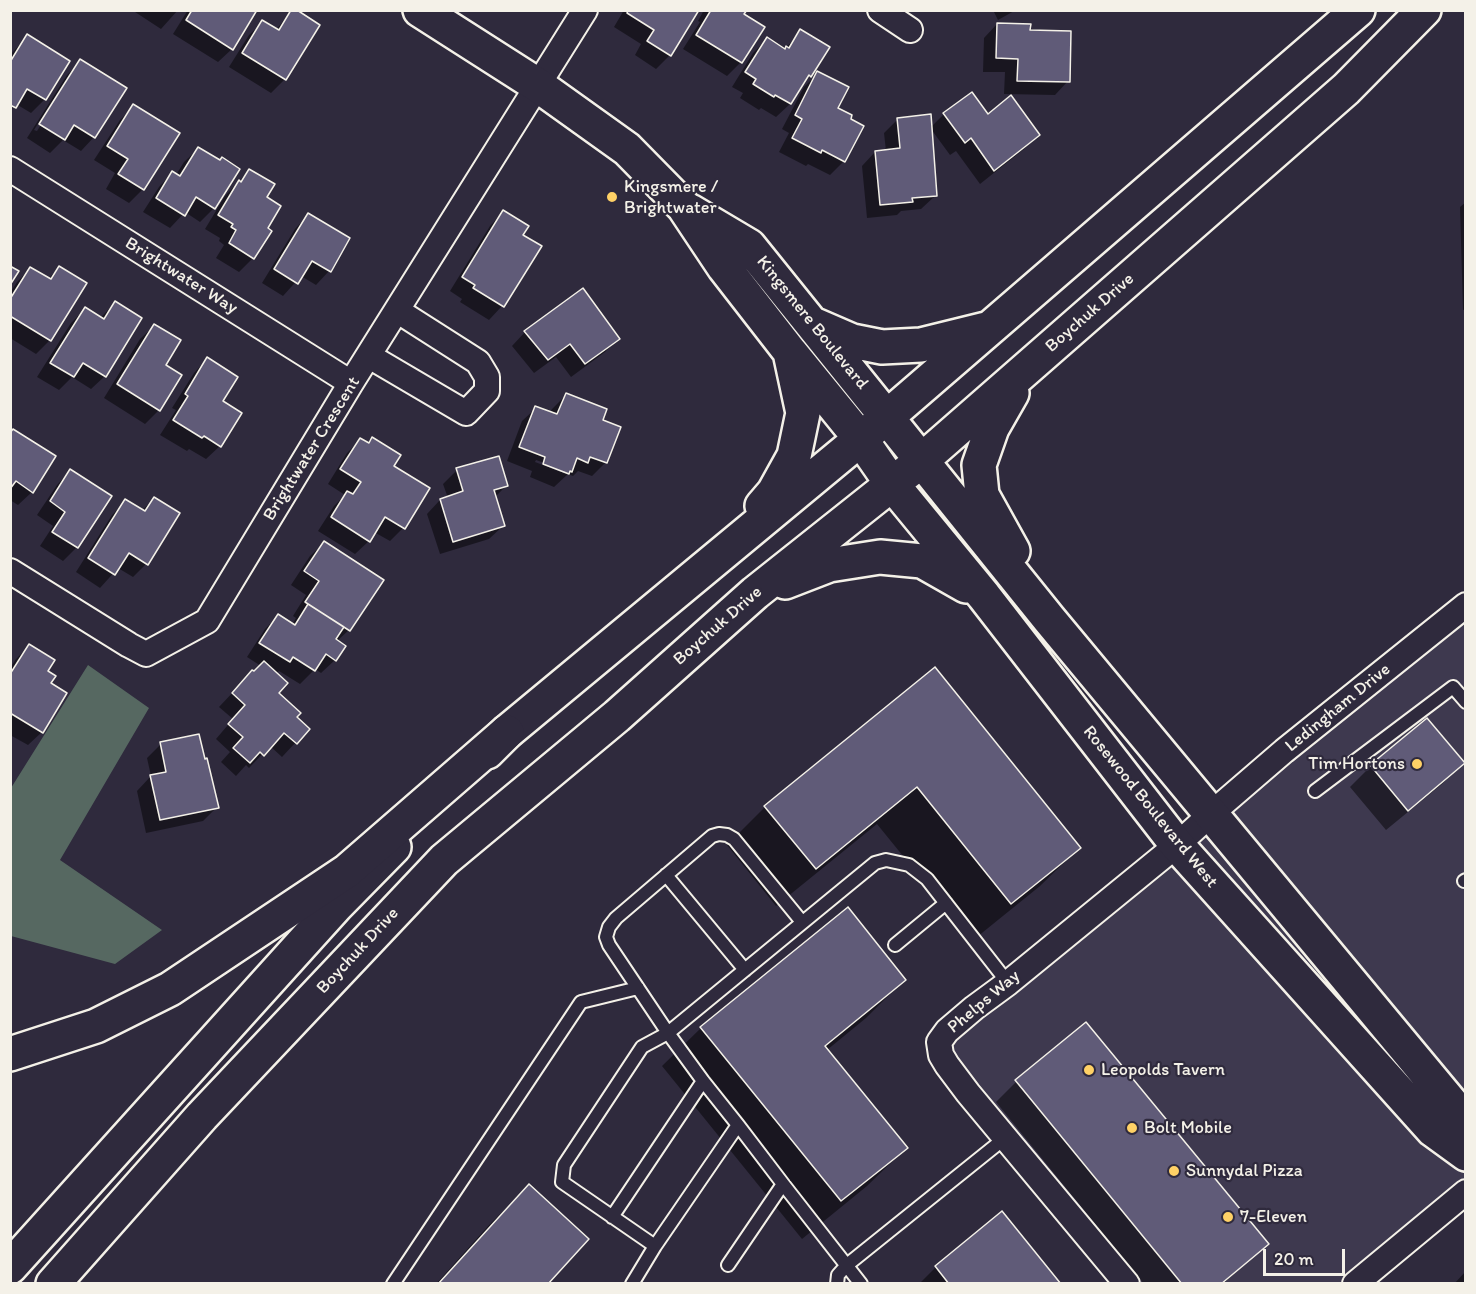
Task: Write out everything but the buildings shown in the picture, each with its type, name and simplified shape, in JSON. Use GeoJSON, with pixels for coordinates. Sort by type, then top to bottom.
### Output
{"type":"FeatureCollection","features":[{"type":"Feature","properties":{"kind":"main road","name":"Kingsmere Boulevard"},"geometry":{"type":"LineString","coordinates":[[420,10],[539,86],[627,149],[684,207],[724,267],[860,438]]}},
{"type":"Feature","properties":{"kind":"main road"},"geometry":{"type":"LineString","coordinates":[[10,1054],[96,1026],[170,988],[347,871],[507,732],[888,417],[1358,10]]}},
{"type":"Feature","properties":{"kind":"main road","name":"Boychuk Drive"},"geometry":{"type":"LineString","coordinates":[[53,1284],[202,1116],[444,860],[617,716],[755,593],[921,461],[1346,89],[1424,10]]}},
{"type":"Feature","properties":{"kind":"main road","name":"Kingsmere Boulevard"},"geometry":{"type":"LineString","coordinates":[[684,207],[749,246],[921,461]]}},
{"type":"Feature","properties":{"kind":"main road"},"geometry":{"type":"LineString","coordinates":[[814,325],[852,341],[882,347],[921,345],[993,327]]}},
{"type":"Feature","properties":{"kind":"main road"},"geometry":{"type":"LineString","coordinates":[[717,557],[774,492],[794,456],[803,413],[790,352]]}},
{"type":"Feature","properties":{"kind":"main road"},"geometry":{"type":"LineString","coordinates":[[1028,368],[992,428],[979,465],[982,495],[1049,619]]}},
{"type":"Feature","properties":{"kind":"main road","name":"Rosewood Boulevard West"},"geometry":{"type":"LineString","coordinates":[[860,438],[892,484],[984,596],[1177,845],[1433,1130],[1466,1154]]}},
{"type":"Feature","properties":{"kind":"main road"},"geometry":{"type":"LineString","coordinates":[[921,461],[1049,619],[1456,1109],[1466,1126]]}},
{"type":"Feature","properties":{"kind":"main road"},"geometry":{"type":"LineString","coordinates":[[755,593],[830,565],[880,557],[922,561],[984,596]]}},
{"type":"Feature","properties":{"kind":"main road"},"geometry":{"type":"LineString","coordinates":[[10,1267],[336,906],[507,732]]}},
{"type":"Feature","properties":{"kind":"street","name":"Brightwater Crescent"},"geometry":{"type":"LineString","coordinates":[[10,571],[146,654],[207,621],[351,383],[585,10]]}},
{"type":"Feature","properties":{"kind":"street"},"geometry":{"type":"LineString","coordinates":[[880,10],[910,30]]}},
{"type":"Feature","properties":{"kind":"street","name":"Brightwater Way"},"geometry":{"type":"LineString","coordinates":[[10,170],[351,383]]}},
{"type":"Feature","properties":{"kind":"street"},"geometry":{"type":"LineString","coordinates":[[369,357],[466,413],[487,391],[487,377],[478,362],[398,310]]}},
{"type":"Feature","properties":{"kind":"street","name":"Ledingham Drive"},"geometry":{"type":"LineString","coordinates":[[1212,813],[1464,610]]}},
{"type":"Feature","properties":{"kind":"street","name":"Phelps Way"},"geometry":{"type":"LineString","coordinates":[[1127,1284],[947,1065],[941,1055],[939,1042],[951,1027],[1177,845],[1212,813]]}},
{"type":"Feature","properties":{"kind":"street"},"geometry":{"type":"LineString","coordinates":[[1355,1284],[1466,1192]]}},
{"type":"Feature","properties":{"kind":"lane"},"geometry":{"type":"LineString","coordinates":[[1315,791],[1453,687],[1466,702]]}},
{"type":"Feature","properties":{"kind":"lane"},"geometry":{"type":"LineString","coordinates":[[802,922],[734,839],[727,835],[712,836],[616,918],[609,927],[606,937],[609,945],[668,1033],[703,1081],[861,1284]]}},
{"type":"Feature","properties":{"kind":"lane"},"geometry":{"type":"LineString","coordinates":[[655,1246],[562,1182],[564,1165],[642,1047],[668,1033],[875,863],[886,860],[902,863],[918,870],[1008,983]]}},
{"type":"Feature","properties":{"kind":"lane"},"geometry":{"type":"LineString","coordinates":[[666,875],[745,970]]}},
{"type":"Feature","properties":{"kind":"lane"},"geometry":{"type":"LineString","coordinates":[[895,945],[946,903]]}},
{"type":"Feature","properties":{"kind":"lane"},"geometry":{"type":"LineString","coordinates":[[393,1284],[581,1002],[638,988]]}},
{"type":"Feature","properties":{"kind":"lane"},"geometry":{"type":"LineString","coordinates":[[612,1217],[703,1081]]}},
{"type":"Feature","properties":{"kind":"lane"},"geometry":{"type":"LineString","coordinates":[[632,1284],[655,1246],[738,1125]]}},
{"type":"Feature","properties":{"kind":"lane"},"geometry":{"type":"LineString","coordinates":[[837,1284],[838,1275],[847,1265],[1005,1138]]}},
{"type":"Feature","properties":{"kind":"lane"},"geometry":{"type":"LineString","coordinates":[[728,1265],[783,1184]]}},
{"type":"Feature","properties":{"kind":"shaded area"},"geometry":{"type":"Polygon","coordinates":[[[1465,615],[1465,1191],[1354,1283],[1127,1283],[947,1065],[947,1031],[1465,615]]]}},
{"type":"Feature","properties":{"kind":"green space"},"geometry":{"type":"Polygon","coordinates":[[[88,665],[149,708],[60,860],[162,930],[115,964],[11,936],[11,788],[88,665]]]}},
{"type":"Feature","properties":{"kind":"place","name":"Kingsmere / Brightwater"},"geometry":{"type":"Point","coordinates":[612,197]}},
{"type":"Feature","properties":{"kind":"place","name":"Tim Hortons"},"geometry":{"type":"Point","coordinates":[1417,764]}},
{"type":"Feature","properties":{"kind":"place","name":"Leopolds Tavern"},"geometry":{"type":"Point","coordinates":[1089,1070]}},
{"type":"Feature","properties":{"kind":"place","name":"Bolt Mobile"},"geometry":{"type":"Point","coordinates":[1132,1128]}},
{"type":"Feature","properties":{"kind":"place","name":"Sunnydal Pizza"},"geometry":{"type":"Point","coordinates":[1174,1171]}},
{"type":"Feature","properties":{"kind":"place","name":"7-Eleven"},"geometry":{"type":"Point","coordinates":[1228,1217]}}]}
